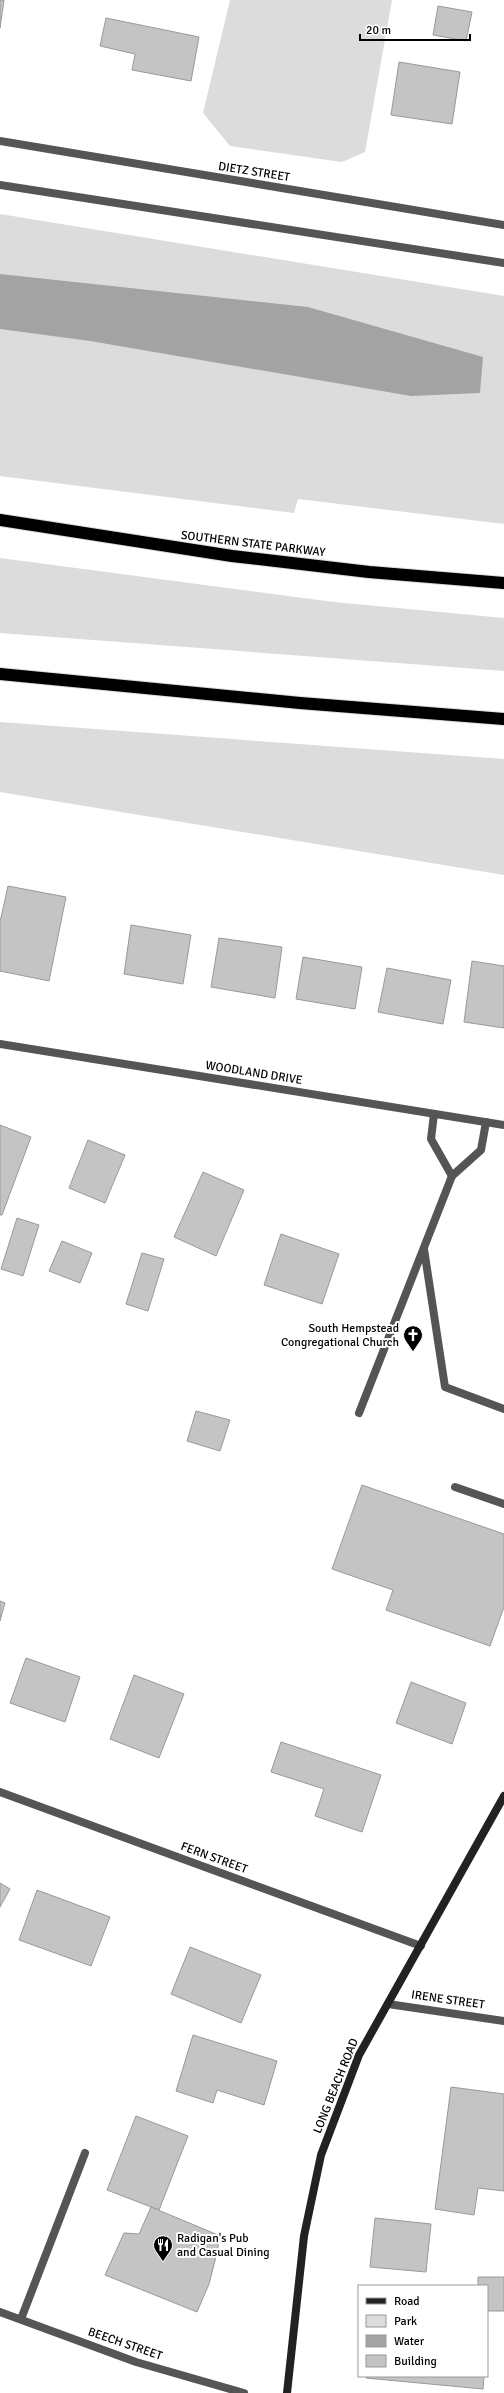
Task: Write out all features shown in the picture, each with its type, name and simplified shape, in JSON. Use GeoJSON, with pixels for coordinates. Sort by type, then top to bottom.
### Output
{"type":"FeatureCollection","features":[{"type":"Feature","properties":{"kind":"highway","name":"SOUTHERN STATE PARKWAY"},"geometry":{"type":"LineString","coordinates":[[0,520],[232,556],[369,572],[504,583]]}},
{"type":"Feature","properties":{"kind":"highway"},"geometry":{"type":"LineString","coordinates":[[0,674],[269,700],[504,719]]}},
{"type":"Feature","properties":{"kind":"main road","name":"LONG BEACH ROAD"},"geometry":{"type":"LineString","coordinates":[[287,2393],[304,2236],[321,2155],[359,2055],[504,1796]]}},
{"type":"Feature","properties":{"kind":"street","name":"DIETZ STREET"},"geometry":{"type":"LineString","coordinates":[[0,141],[504,226]]}},
{"type":"Feature","properties":{"kind":"street"},"geometry":{"type":"LineString","coordinates":[[0,185],[504,263]]}},
{"type":"Feature","properties":{"kind":"street","name":"WOODLAND DRIVE"},"geometry":{"type":"LineString","coordinates":[[0,1044],[504,1125]]}},
{"type":"Feature","properties":{"kind":"street"},"geometry":{"type":"LineString","coordinates":[[434,1114],[432,1139],[452,1176]]}},
{"type":"Feature","properties":{"kind":"street"},"geometry":{"type":"LineString","coordinates":[[359,1413],[452,1176],[481,1150],[486,1122]]}},
{"type":"Feature","properties":{"kind":"street"},"geometry":{"type":"LineString","coordinates":[[424,1248],[446,1387],[504,1409]]}},
{"type":"Feature","properties":{"kind":"street"},"geometry":{"type":"LineString","coordinates":[[455,1487],[504,1504]]}},
{"type":"Feature","properties":{"kind":"street","name":"FERN STREET"},"geometry":{"type":"LineString","coordinates":[[0,1792],[421,1946]]}},
{"type":"Feature","properties":{"kind":"street","name":"IRENE STREET"},"geometry":{"type":"LineString","coordinates":[[388,2004],[504,2021]]}},
{"type":"Feature","properties":{"kind":"street"},"geometry":{"type":"LineString","coordinates":[[21,2319],[85,2153]]}},
{"type":"Feature","properties":{"kind":"street","name":"BEECH STREET"},"geometry":{"type":"LineString","coordinates":[[0,2312],[136,2362],[244,2393]]}},
{"type":"Feature","properties":{"kind":"green space"},"geometry":{"type":"Polygon","coordinates":[[[230,0],[392,0],[365,152],[342,162],[230,146],[203,113],[230,0]]]}},
{"type":"Feature","properties":{"kind":"green space"},"geometry":{"type":"Polygon","coordinates":[[[0,214],[504,296],[504,524],[298,499],[294,513],[0,476],[0,214]]]}},
{"type":"Feature","properties":{"kind":"green space"},"geometry":{"type":"Polygon","coordinates":[[[0,558],[334,602],[504,618],[504,671],[0,633],[0,558]]]}},
{"type":"Feature","properties":{"kind":"green space"},"geometry":{"type":"Polygon","coordinates":[[[0,722],[504,759],[504,875],[0,792],[0,722]]]}},
{"type":"Feature","properties":{"kind":"water"},"geometry":{"type":"Polygon","coordinates":[[[0,274],[308,307],[483,357],[480,393],[411,396],[90,341],[0,329],[0,274]]]}},
{"type":"Feature","properties":{"kind":"building"},"geometry":{"type":"Polygon","coordinates":[[[0,0],[4,0],[0,28],[0,0]]]}},
{"type":"Feature","properties":{"kind":"building"},"geometry":{"type":"Polygon","coordinates":[[[438,6],[472,12],[466,41],[433,35],[438,6]]]}},
{"type":"Feature","properties":{"kind":"building"},"geometry":{"type":"Polygon","coordinates":[[[106,18],[199,37],[191,81],[132,70],[135,54],[100,46],[106,18]]]}},
{"type":"Feature","properties":{"kind":"building"},"geometry":{"type":"Polygon","coordinates":[[[399,62],[460,72],[452,124],[391,115],[399,62]]]}},
{"type":"Feature","properties":{"kind":"building"},"geometry":{"type":"Polygon","coordinates":[[[8,886],[66,897],[49,981],[0,971],[0,922],[8,886]]]}},
{"type":"Feature","properties":{"kind":"building"},"geometry":{"type":"Polygon","coordinates":[[[131,925],[191,935],[183,984],[124,974],[131,925]]]}},
{"type":"Feature","properties":{"kind":"building"},"geometry":{"type":"Polygon","coordinates":[[[219,938],[282,947],[275,998],[211,987],[219,938]]]}},
{"type":"Feature","properties":{"kind":"building"},"geometry":{"type":"Polygon","coordinates":[[[303,957],[362,967],[355,1009],[296,999],[303,957]]]}},
{"type":"Feature","properties":{"kind":"building"},"geometry":{"type":"Polygon","coordinates":[[[472,961],[504,966],[504,1028],[464,1022],[472,961]]]}},
{"type":"Feature","properties":{"kind":"building"},"geometry":{"type":"Polygon","coordinates":[[[387,968],[451,980],[443,1024],[378,1012],[387,968]]]}},
{"type":"Feature","properties":{"kind":"building"},"geometry":{"type":"Polygon","coordinates":[[[0,1125],[31,1137],[2,1215],[0,1215],[0,1125]]]}},
{"type":"Feature","properties":{"kind":"building"},"geometry":{"type":"Polygon","coordinates":[[[88,1140],[125,1155],[105,1203],[69,1188],[88,1140]]]}},
{"type":"Feature","properties":{"kind":"building"},"geometry":{"type":"Polygon","coordinates":[[[203,1172],[244,1190],[216,1256],[174,1237],[203,1172]]]}},
{"type":"Feature","properties":{"kind":"building"},"geometry":{"type":"Polygon","coordinates":[[[17,1218],[39,1225],[23,1276],[1,1269],[17,1218]]]}},
{"type":"Feature","properties":{"kind":"building"},"geometry":{"type":"Polygon","coordinates":[[[281,1234],[339,1254],[322,1304],[264,1285],[281,1234]]]}},
{"type":"Feature","properties":{"kind":"building"},"geometry":{"type":"Polygon","coordinates":[[[62,1241],[92,1253],[80,1283],[49,1271],[62,1241]]]}},
{"type":"Feature","properties":{"kind":"building"},"geometry":{"type":"Polygon","coordinates":[[[142,1253],[164,1259],[148,1311],[126,1304],[142,1253]]]}},
{"type":"Feature","properties":{"kind":"building"},"geometry":{"type":"Polygon","coordinates":[[[196,1411],[230,1420],[220,1451],[187,1441],[196,1411]]]}},
{"type":"Feature","properties":{"kind":"building"},"geometry":{"type":"Polygon","coordinates":[[[362,1485],[504,1534],[504,1607],[490,1646],[386,1610],[393,1590],[332,1569],[362,1485]]]}},
{"type":"Feature","properties":{"kind":"building"},"geometry":{"type":"Polygon","coordinates":[[[0,1601],[5,1603],[0,1621],[0,1601]]]}},
{"type":"Feature","properties":{"kind":"building"},"geometry":{"type":"Polygon","coordinates":[[[26,1658],[80,1677],[65,1722],[10,1703],[26,1658]]]}},
{"type":"Feature","properties":{"kind":"building"},"geometry":{"type":"Polygon","coordinates":[[[134,1675],[184,1694],[159,1758],[110,1739],[134,1675]]]}},
{"type":"Feature","properties":{"kind":"building"},"geometry":{"type":"Polygon","coordinates":[[[411,1682],[466,1703],[452,1744],[396,1723],[411,1682]]]}},
{"type":"Feature","properties":{"kind":"building"},"geometry":{"type":"Polygon","coordinates":[[[281,1742],[381,1775],[362,1832],[315,1816],[324,1789],[271,1772],[281,1742]]]}},
{"type":"Feature","properties":{"kind":"building"},"geometry":{"type":"Polygon","coordinates":[[[0,1883],[10,1889],[0,1907],[0,1883]]]}},
{"type":"Feature","properties":{"kind":"building"},"geometry":{"type":"Polygon","coordinates":[[[37,1890],[110,1917],[91,1966],[19,1940],[37,1890]]]}},
{"type":"Feature","properties":{"kind":"building"},"geometry":{"type":"Polygon","coordinates":[[[190,1947],[261,1975],[241,2023],[171,1994],[190,1947]]]}},
{"type":"Feature","properties":{"kind":"building"},"geometry":{"type":"Polygon","coordinates":[[[193,2035],[277,2061],[264,2105],[217,2090],[213,2103],[176,2091],[193,2035]]]}},
{"type":"Feature","properties":{"kind":"building"},"geometry":{"type":"Polygon","coordinates":[[[451,2087],[504,2094],[504,2191],[478,2188],[474,2215],[435,2209],[451,2087]]]}},
{"type":"Feature","properties":{"kind":"building"},"geometry":{"type":"Polygon","coordinates":[[[136,2116],[188,2136],[159,2210],[107,2190],[136,2116]]]}},
{"type":"Feature","properties":{"kind":"building","name":"Radigan's Pub and Casual Dining"},"geometry":{"type":"Polygon","coordinates":[[[151,2207],[218,2235],[218,2249],[209,2284],[197,2312],[105,2275],[124,2233],[139,2234],[151,2207]]]}},
{"type":"Feature","properties":{"kind":"building"},"geometry":{"type":"Polygon","coordinates":[[[375,2218],[431,2224],[426,2272],[370,2267],[375,2218]]]}},
{"type":"Feature","properties":{"kind":"building"},"geometry":{"type":"Polygon","coordinates":[[[478,2277],[504,2277],[504,2311],[488,2311],[488,2285],[478,2285],[478,2277]]]}},
{"type":"Feature","properties":{"kind":"building"},"geometry":{"type":"Polygon","coordinates":[[[366,2377],[484,2377],[483,2389],[366,2377]]]}},
{"type":"Feature","properties":{"kind":"place","name":"South Hempstead Congregational Church"},"geometry":{"type":"Point","coordinates":[413,1352]}},
{"type":"Feature","properties":{"kind":"place","name":"Radigan's Pub and Casual Dining"},"geometry":{"type":"Point","coordinates":[163,2262]}}]}
